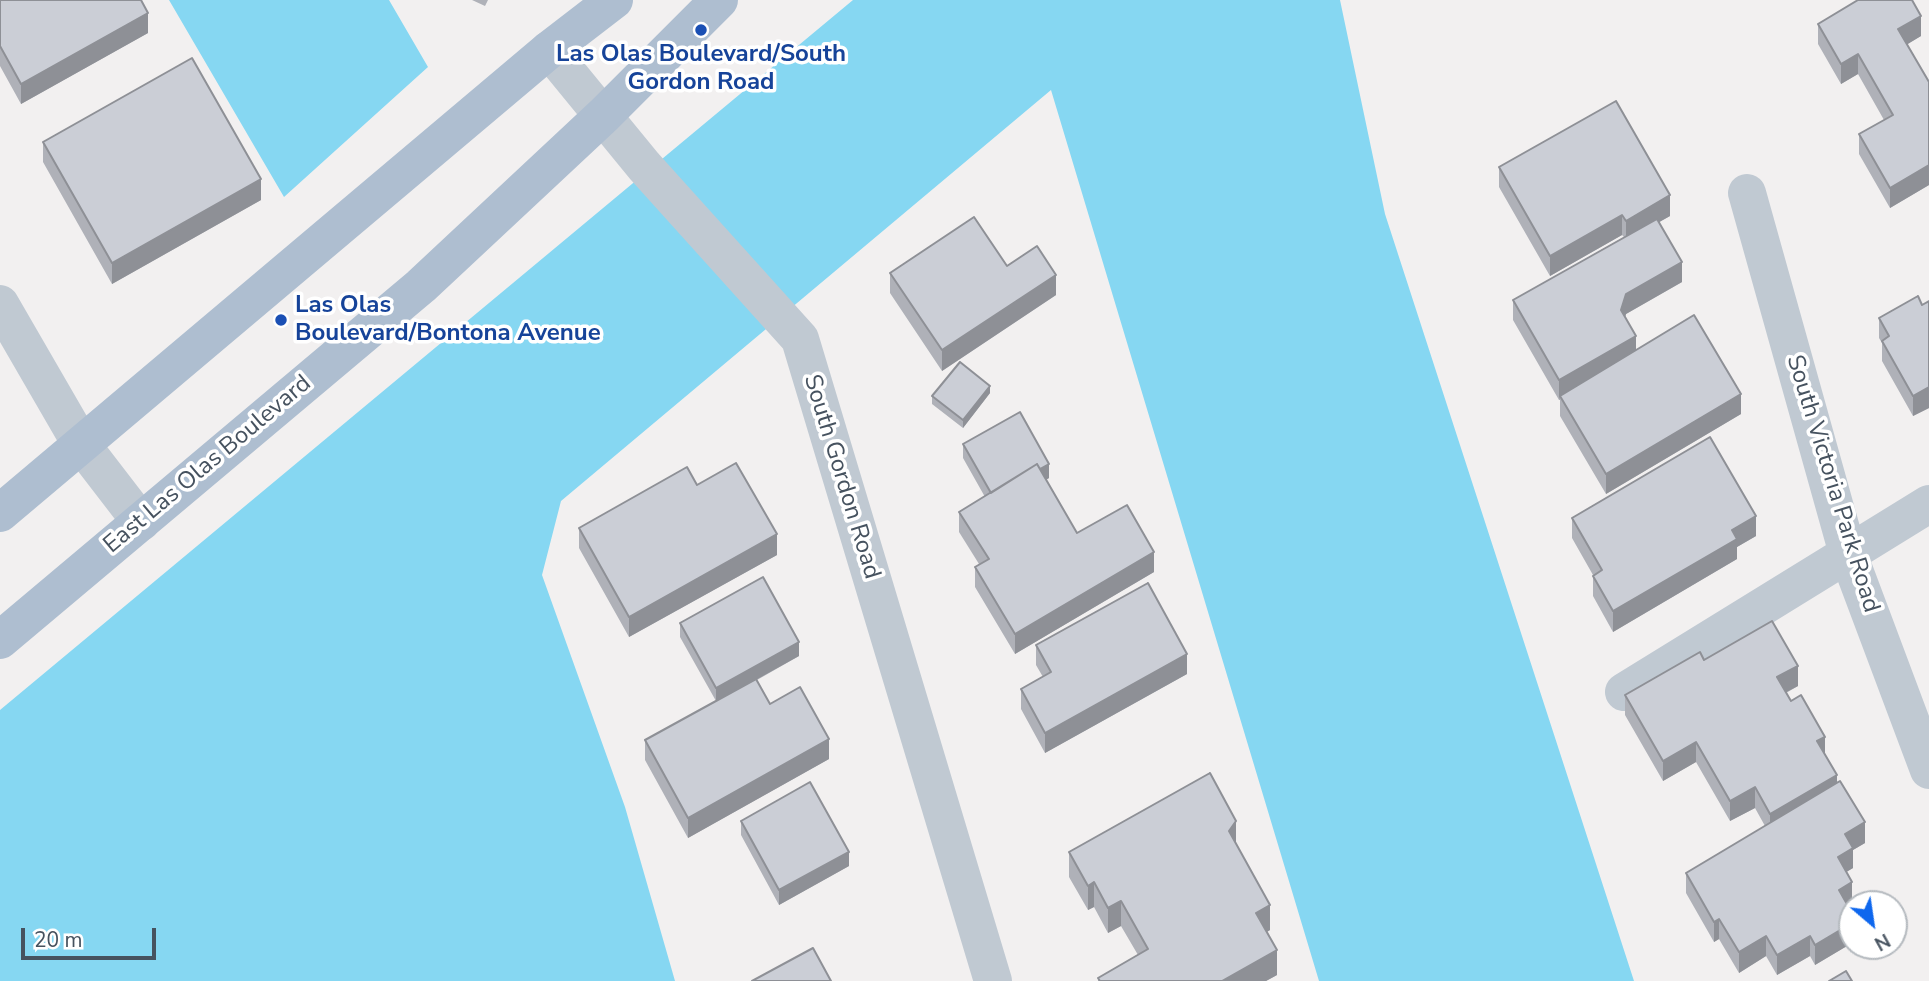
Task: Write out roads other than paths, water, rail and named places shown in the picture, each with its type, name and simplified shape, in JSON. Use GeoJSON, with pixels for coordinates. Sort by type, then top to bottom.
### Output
{"type":"FeatureCollection","features":[{"type":"Feature","properties":{"kind":"main road"},"geometry":{"type":"LineString","coordinates":[[0,513],[549,50],[614,0]]}},
{"type":"Feature","properties":{"kind":"main road","name":"East Las Olas Boulevard"},"geometry":{"type":"LineString","coordinates":[[0,640],[421,286],[604,115],[719,0]]}},
{"type":"Feature","properties":{"kind":"street","name":"South Gordon Road"},"geometry":{"type":"LineString","coordinates":[[549,50],[644,166],[800,339],[993,981]]}},
{"type":"Feature","properties":{"kind":"street","name":"South Victoria Park Road"},"geometry":{"type":"LineString","coordinates":[[1747,193],[1848,554],[1929,771]]}},
{"type":"Feature","properties":{"kind":"street"},"geometry":{"type":"LineString","coordinates":[[0,304],[81,444],[141,522]]}},
{"type":"Feature","properties":{"kind":"street"},"geometry":{"type":"LineString","coordinates":[[1623,692],[1929,503]]}},
{"type":"Feature","properties":{"kind":"water"},"geometry":{"type":"Polygon","coordinates":[[[169,0],[389,0],[428,67],[284,197],[169,0]]]}},
{"type":"Feature","properties":{"kind":"water"},"geometry":{"type":"Polygon","coordinates":[[[853,0],[1340,0],[1385,214],[1634,981],[1319,981],[1051,90],[561,501],[542,575],[625,807],[675,981],[0,981],[0,710],[853,0]]]}},
{"type":"Feature","properties":{"kind":"place","name":"Las Olas Boulevard/South Gordon Road"},"geometry":{"type":"Point","coordinates":[701,30]}},
{"type":"Feature","properties":{"kind":"place","name":"Las Olas Boulevard/Bontona Avenue"},"geometry":{"type":"Point","coordinates":[281,320]}}]}
